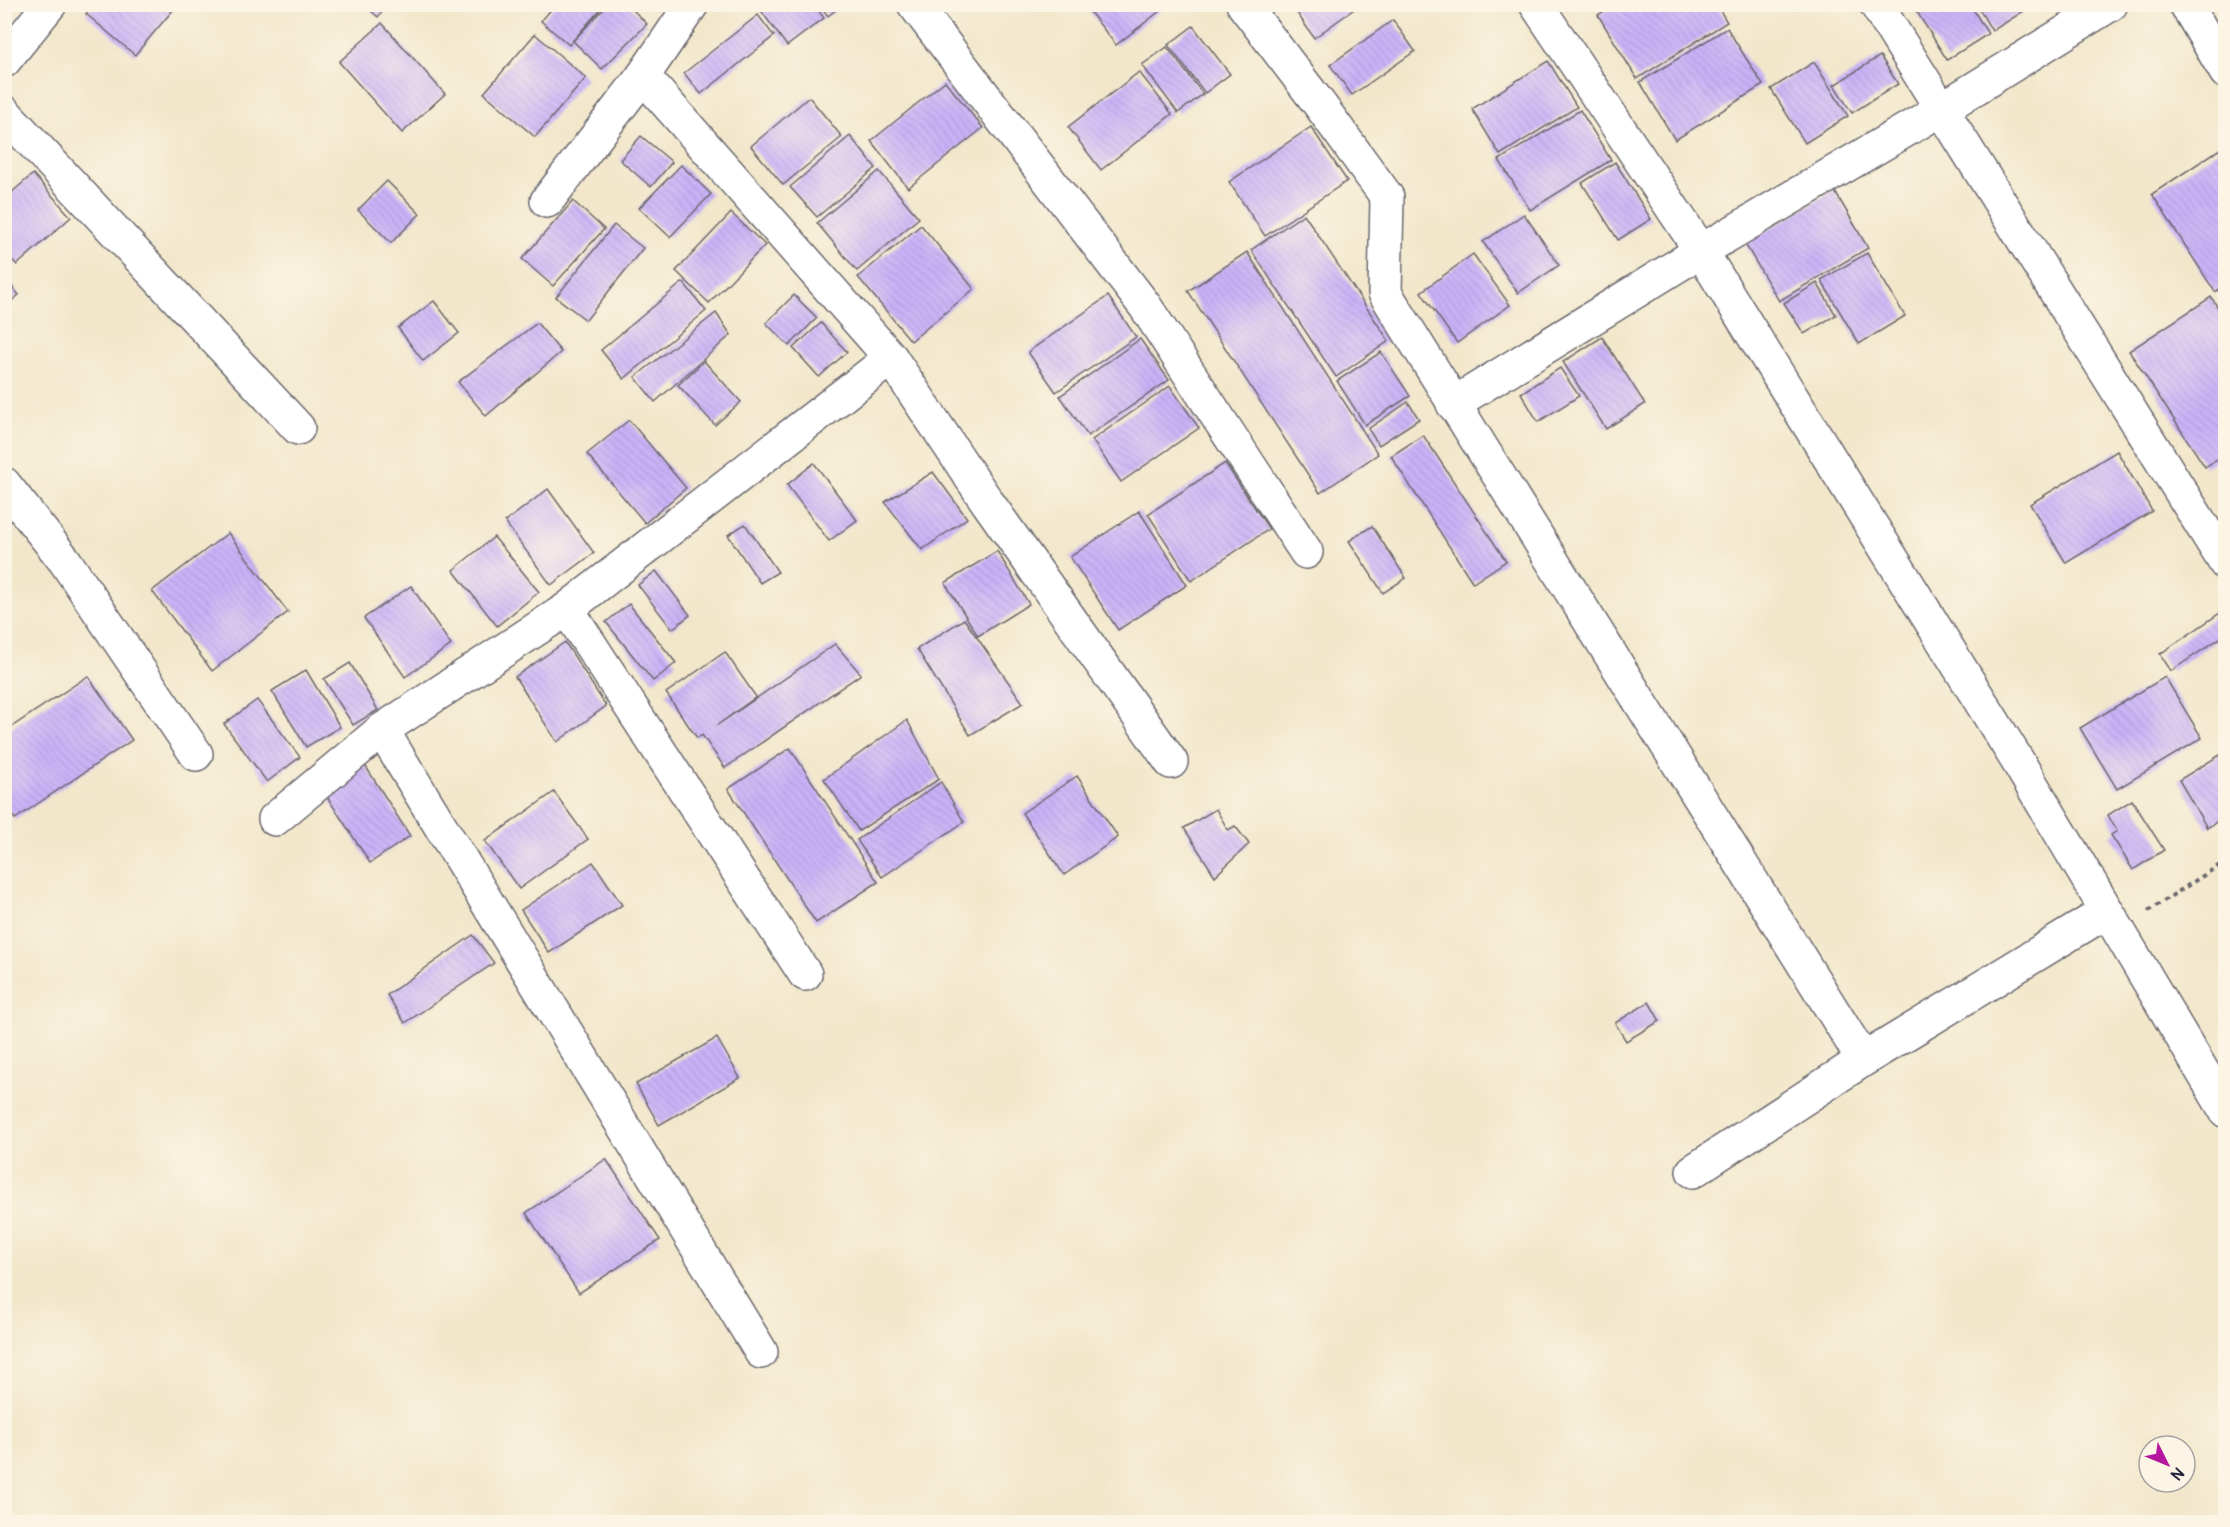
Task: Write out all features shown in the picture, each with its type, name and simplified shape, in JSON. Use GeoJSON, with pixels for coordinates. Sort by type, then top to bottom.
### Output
{"type":"FeatureCollection","features":[{"type":"Feature","properties":{"kind":"street"},"geometry":{"type":"LineString","coordinates":[[4,61],[50,4]]}},
{"type":"Feature","properties":{"kind":"street"},"geometry":{"type":"LineString","coordinates":[[548,201],[643,76],[692,4]]}},
{"type":"Feature","properties":{"kind":"street"},"geometry":{"type":"LineString","coordinates":[[914,4],[1145,306],[1306,552]]}},
{"type":"Feature","properties":{"kind":"street"},"geometry":{"type":"LineString","coordinates":[[1243,4],[1387,197],[1385,293],[1856,1048],[1866,1058]]}},
{"type":"Feature","properties":{"kind":"street"},"geometry":{"type":"LineString","coordinates":[[1536,4],[1701,251],[2017,760],[2226,1111]]}},
{"type":"Feature","properties":{"kind":"street"},"geometry":{"type":"LineString","coordinates":[[1876,4],[1940,110],[2226,564]]}},
{"type":"Feature","properties":{"kind":"street"},"geometry":{"type":"LineString","coordinates":[[1453,404],[1701,251],[1940,110],[2111,4]]}},
{"type":"Feature","properties":{"kind":"street"},"geometry":{"type":"LineString","coordinates":[[2187,4],[2226,72]]}},
{"type":"Feature","properties":{"kind":"street"},"geometry":{"type":"LineString","coordinates":[[643,76],[891,358],[986,500],[1171,762]]}},
{"type":"Feature","properties":{"kind":"street"},"geometry":{"type":"LineString","coordinates":[[4,112],[298,428]]}},
{"type":"Feature","properties":{"kind":"street"},"geometry":{"type":"LineString","coordinates":[[276,819],[382,730],[567,609],[891,358]]}},
{"type":"Feature","properties":{"kind":"street"},"geometry":{"type":"LineString","coordinates":[[4,484],[64,561],[196,754]]}},
{"type":"Feature","properties":{"kind":"street"},"geometry":{"type":"LineString","coordinates":[[567,609],[805,974]]}},
{"type":"Feature","properties":{"kind":"street"},"geometry":{"type":"LineString","coordinates":[[382,730],[761,1352]]}},
{"type":"Feature","properties":{"kind":"street"},"geometry":{"type":"LineString","coordinates":[[1693,1171],[1866,1058],[2112,921]]}},
{"type":"Feature","properties":{"kind":"path"},"geometry":{"type":"LineString","coordinates":[[2112,921],[2226,861]]}},
{"type":"Feature","properties":{"kind":"building"},"geometry":{"type":"Polygon","coordinates":[[[94,4],[166,4],[173,10],[135,55],[86,14],[94,4]]]}},
{"type":"Feature","properties":{"kind":"building"},"geometry":{"type":"Polygon","coordinates":[[[363,4],[388,4],[378,17],[363,4]]]}},
{"type":"Feature","properties":{"kind":"building"},"geometry":{"type":"Polygon","coordinates":[[[556,4],[605,4],[569,45],[541,21],[556,4]]]}},
{"type":"Feature","properties":{"kind":"building"},"geometry":{"type":"Polygon","coordinates":[[[608,4],[627,4],[647,24],[602,69],[573,41],[608,4]]]}},
{"type":"Feature","properties":{"kind":"building"},"geometry":{"type":"Polygon","coordinates":[[[756,4],[814,4],[824,18],[787,46],[756,4]]]}},
{"type":"Feature","properties":{"kind":"building"},"geometry":{"type":"Polygon","coordinates":[[[819,4],[843,4],[828,16],[819,4]]]}},
{"type":"Feature","properties":{"kind":"building"},"geometry":{"type":"Polygon","coordinates":[[[1089,4],[1169,4],[1116,45],[1086,7],[1089,4]]]}},
{"type":"Feature","properties":{"kind":"building"},"geometry":{"type":"Polygon","coordinates":[[[1291,4],[1361,4],[1314,38],[1291,4]]]}},
{"type":"Feature","properties":{"kind":"building"},"geometry":{"type":"Polygon","coordinates":[[[1615,4],[1716,4],[1727,22],[1637,79],[1598,15],[1615,4]]]}},
{"type":"Feature","properties":{"kind":"building"},"geometry":{"type":"Polygon","coordinates":[[[1912,4],[1970,4],[1988,34],[1947,60],[1912,4]]]}},
{"type":"Feature","properties":{"kind":"building"},"geometry":{"type":"Polygon","coordinates":[[[1976,4],[2031,4],[2032,6],[1992,31],[1976,4]]]}},
{"type":"Feature","properties":{"kind":"building"},"geometry":{"type":"Polygon","coordinates":[[[758,15],[774,36],[701,94],[684,73],[758,15]]]}},
{"type":"Feature","properties":{"kind":"building"},"geometry":{"type":"Polygon","coordinates":[[[1393,20],[1415,51],[1352,95],[1330,65],[1393,20]]]}},
{"type":"Feature","properties":{"kind":"building"},"geometry":{"type":"Polygon","coordinates":[[[382,23],[445,94],[402,133],[339,62],[382,23]]]}},
{"type":"Feature","properties":{"kind":"building"},"geometry":{"type":"Polygon","coordinates":[[[1193,26],[1230,74],[1205,93],[1168,45],[1193,26]]]}},
{"type":"Feature","properties":{"kind":"building"},"geometry":{"type":"Polygon","coordinates":[[[1727,28],[1763,85],[1675,140],[1640,82],[1727,28]]]}},
{"type":"Feature","properties":{"kind":"building"},"geometry":{"type":"Polygon","coordinates":[[[535,34],[586,78],[535,137],[484,93],[535,34]]]}},
{"type":"Feature","properties":{"kind":"building"},"geometry":{"type":"Polygon","coordinates":[[[1167,47],[1203,94],[1178,113],[1142,65],[1167,47]]]}},
{"type":"Feature","properties":{"kind":"building"},"geometry":{"type":"Polygon","coordinates":[[[1880,56],[1898,84],[1852,113],[1834,85],[1880,56]]]}},
{"type":"Feature","properties":{"kind":"building"},"geometry":{"type":"Polygon","coordinates":[[[1548,61],[1577,107],[1500,155],[1472,109],[1548,61]]]}},
{"type":"Feature","properties":{"kind":"building"},"geometry":{"type":"Polygon","coordinates":[[[1814,62],[1848,116],[1805,143],[1771,89],[1814,62]]]}},
{"type":"Feature","properties":{"kind":"building"},"geometry":{"type":"Polygon","coordinates":[[[1139,72],[1172,114],[1101,170],[1068,127],[1139,72]]]}},
{"type":"Feature","properties":{"kind":"building"},"geometry":{"type":"Polygon","coordinates":[[[945,81],[983,128],[908,188],[871,141],[945,81]]]}},
{"type":"Feature","properties":{"kind":"building"},"geometry":{"type":"Polygon","coordinates":[[[809,97],[842,137],[783,185],[751,146],[809,97]]]}},
{"type":"Feature","properties":{"kind":"building"},"geometry":{"type":"Polygon","coordinates":[[[1580,110],[1611,160],[1530,210],[1499,160],[1580,110]]]}},
{"type":"Feature","properties":{"kind":"building"},"geometry":{"type":"Polygon","coordinates":[[[1311,127],[1347,181],[1265,236],[1229,182],[1311,127]]]}},
{"type":"Feature","properties":{"kind":"building"},"geometry":{"type":"Polygon","coordinates":[[[641,136],[672,162],[651,187],[620,160],[641,136]]]}},
{"type":"Feature","properties":{"kind":"building"},"geometry":{"type":"Polygon","coordinates":[[[850,136],[876,168],[817,217],[790,187],[850,136]]]}},
{"type":"Feature","properties":{"kind":"building"},"geometry":{"type":"Polygon","coordinates":[[[2226,145],[2226,285],[2215,292],[2152,194],[2226,145]]]}},
{"type":"Feature","properties":{"kind":"building"},"geometry":{"type":"Polygon","coordinates":[[[1615,162],[1651,219],[1618,240],[1582,183],[1615,162]]]}},
{"type":"Feature","properties":{"kind":"building"},"geometry":{"type":"Polygon","coordinates":[[[681,165],[711,194],[670,237],[639,208],[681,165]]]}},
{"type":"Feature","properties":{"kind":"building"},"geometry":{"type":"Polygon","coordinates":[[[879,171],[919,218],[857,271],[817,223],[879,171]]]}},
{"type":"Feature","properties":{"kind":"building"},"geometry":{"type":"Polygon","coordinates":[[[33,174],[71,217],[17,265],[4,251],[4,199],[33,174]]]}},
{"type":"Feature","properties":{"kind":"building"},"geometry":{"type":"Polygon","coordinates":[[[387,181],[420,214],[391,243],[358,210],[387,181]]]}},
{"type":"Feature","properties":{"kind":"building"},"geometry":{"type":"Polygon","coordinates":[[[1834,190],[1868,248],[1779,301],[1745,244],[1834,190]]]}},
{"type":"Feature","properties":{"kind":"building"},"geometry":{"type":"Polygon","coordinates":[[[573,201],[604,229],[553,286],[522,259],[573,201]]]}},
{"type":"Feature","properties":{"kind":"building"},"geometry":{"type":"Polygon","coordinates":[[[731,213],[765,245],[709,303],[676,271],[731,213]]]}},
{"type":"Feature","properties":{"kind":"building"},"geometry":{"type":"Polygon","coordinates":[[[1304,214],[1389,341],[1336,377],[1251,250],[1304,214]]]}},
{"type":"Feature","properties":{"kind":"building"},"geometry":{"type":"Polygon","coordinates":[[[1524,214],[1559,265],[1518,293],[1483,242],[1524,214]]]}},
{"type":"Feature","properties":{"kind":"building"},"geometry":{"type":"Polygon","coordinates":[[[614,225],[643,248],[586,320],[556,297],[614,225]]]}},
{"type":"Feature","properties":{"kind":"building"},"geometry":{"type":"Polygon","coordinates":[[[921,225],[974,289],[911,341],[858,277],[921,225]]]}},
{"type":"Feature","properties":{"kind":"building"},"geometry":{"type":"Polygon","coordinates":[[[1247,252],[1378,454],[1320,493],[1188,291],[1247,252]]]}},
{"type":"Feature","properties":{"kind":"building"},"geometry":{"type":"Polygon","coordinates":[[[1867,253],[1905,316],[1859,344],[1821,280],[1867,253]]]}},
{"type":"Feature","properties":{"kind":"building"},"geometry":{"type":"Polygon","coordinates":[[[1473,254],[1510,305],[1457,343],[1421,292],[1473,254]]]}},
{"type":"Feature","properties":{"kind":"building"},"geometry":{"type":"Polygon","coordinates":[[[4,277],[19,295],[4,307],[4,277]]]}},
{"type":"Feature","properties":{"kind":"building"},"geometry":{"type":"Polygon","coordinates":[[[683,282],[706,311],[624,379],[601,350],[683,282]]]}},
{"type":"Feature","properties":{"kind":"building"},"geometry":{"type":"Polygon","coordinates":[[[1817,283],[1836,315],[1804,334],[1784,303],[1817,283]]]}},
{"type":"Feature","properties":{"kind":"building"},"geometry":{"type":"Polygon","coordinates":[[[794,295],[817,318],[789,346],[766,323],[794,295]]]}},
{"type":"Feature","properties":{"kind":"building"},"geometry":{"type":"Polygon","coordinates":[[[1108,296],[1136,337],[1056,392],[1028,352],[1108,296]]]}},
{"type":"Feature","properties":{"kind":"building"},"geometry":{"type":"Polygon","coordinates":[[[2211,297],[2226,320],[2226,453],[2205,467],[2129,351],[2211,297]]]}},
{"type":"Feature","properties":{"kind":"building"},"geometry":{"type":"Polygon","coordinates":[[[434,301],[459,333],[423,361],[398,328],[434,301]]]}},
{"type":"Feature","properties":{"kind":"building"},"geometry":{"type":"Polygon","coordinates":[[[716,313],[731,335],[655,402],[635,377],[716,313]]]}},
{"type":"Feature","properties":{"kind":"building"},"geometry":{"type":"Polygon","coordinates":[[[537,323],[561,352],[486,416],[458,382],[537,323]]]}},
{"type":"Feature","properties":{"kind":"building"},"geometry":{"type":"Polygon","coordinates":[[[821,323],[847,352],[819,377],[793,348],[821,323]]]}},
{"type":"Feature","properties":{"kind":"building"},"geometry":{"type":"Polygon","coordinates":[[[1602,337],[1645,404],[1606,429],[1563,362],[1602,337]]]}},
{"type":"Feature","properties":{"kind":"building"},"geometry":{"type":"Polygon","coordinates":[[[1140,339],[1169,380],[1088,436],[1060,396],[1140,339]]]}},
{"type":"Feature","properties":{"kind":"building"},"geometry":{"type":"Polygon","coordinates":[[[1381,352],[1410,396],[1365,425],[1337,381],[1381,352]]]}},
{"type":"Feature","properties":{"kind":"building"},"geometry":{"type":"Polygon","coordinates":[[[704,361],[741,402],[715,425],[678,385],[704,361]]]}},
{"type":"Feature","properties":{"kind":"building"},"geometry":{"type":"Polygon","coordinates":[[[1560,368],[1579,396],[1538,422],[1521,393],[1560,368]]]}},
{"type":"Feature","properties":{"kind":"building"},"geometry":{"type":"Polygon","coordinates":[[[1170,386],[1199,428],[1121,482],[1092,440],[1170,386]]]}},
{"type":"Feature","properties":{"kind":"building"},"geometry":{"type":"Polygon","coordinates":[[[1408,402],[1419,419],[1379,445],[1368,429],[1408,402]]]}},
{"type":"Feature","properties":{"kind":"building"},"geometry":{"type":"Polygon","coordinates":[[[629,420],[686,488],[645,523],[587,454],[629,420]]]}},
{"type":"Feature","properties":{"kind":"building"},"geometry":{"type":"Polygon","coordinates":[[[1423,435],[1506,561],[1473,583],[1391,456],[1423,435]]]}},
{"type":"Feature","properties":{"kind":"building"},"geometry":{"type":"Polygon","coordinates":[[[2117,451],[2152,511],[2066,563],[2030,504],[2117,451]]]}},
{"type":"Feature","properties":{"kind":"building"},"geometry":{"type":"Polygon","coordinates":[[[814,463],[857,520],[829,541],[787,485],[814,463]]]}},
{"type":"Feature","properties":{"kind":"building"},"geometry":{"type":"Polygon","coordinates":[[[1225,463],[1269,529],[1191,581],[1148,514],[1225,463]]]}},
{"type":"Feature","properties":{"kind":"building"},"geometry":{"type":"Polygon","coordinates":[[[933,472],[967,518],[922,550],[885,502],[933,472]]]}},
{"type":"Feature","properties":{"kind":"building"},"geometry":{"type":"Polygon","coordinates":[[[548,489],[594,553],[551,585],[505,522],[548,489]]]}},
{"type":"Feature","properties":{"kind":"building"},"geometry":{"type":"Polygon","coordinates":[[[1139,511],[1187,585],[1118,630],[1070,557],[1139,511]]]}},
{"type":"Feature","properties":{"kind":"building"},"geometry":{"type":"Polygon","coordinates":[[[745,524],[778,572],[760,583],[728,535],[745,524]]]}},
{"type":"Feature","properties":{"kind":"building"},"geometry":{"type":"Polygon","coordinates":[[[1372,526],[1406,578],[1383,593],[1349,541],[1372,526]]]}},
{"type":"Feature","properties":{"kind":"building"},"geometry":{"type":"Polygon","coordinates":[[[228,533],[288,612],[212,671],[152,591],[228,533]]]}},
{"type":"Feature","properties":{"kind":"building"},"geometry":{"type":"Polygon","coordinates":[[[494,537],[539,592],[497,626],[453,570],[494,537]]]}},
{"type":"Feature","properties":{"kind":"building"},"geometry":{"type":"Polygon","coordinates":[[[997,551],[1029,604],[978,636],[945,583],[997,551]]]}},
{"type":"Feature","properties":{"kind":"building"},"geometry":{"type":"Polygon","coordinates":[[[656,571],[690,615],[672,629],[638,585],[656,571]]]}},
{"type":"Feature","properties":{"kind":"building"},"geometry":{"type":"Polygon","coordinates":[[[411,586],[451,645],[405,677],[364,618],[411,586]]]}},
{"type":"Feature","properties":{"kind":"building"},"geometry":{"type":"Polygon","coordinates":[[[629,604],[676,663],[653,681],[606,622],[629,604]]]}},
{"type":"Feature","properties":{"kind":"building"},"geometry":{"type":"Polygon","coordinates":[[[2226,609],[2226,634],[2171,671],[2160,654],[2226,609]]]}},
{"type":"Feature","properties":{"kind":"building"},"geometry":{"type":"Polygon","coordinates":[[[964,619],[1023,703],[970,735],[917,649],[964,619]]]}},
{"type":"Feature","properties":{"kind":"building"},"geometry":{"type":"Polygon","coordinates":[[[565,642],[606,706],[557,742],[515,677],[565,642]]]}},
{"type":"Feature","properties":{"kind":"building"},"geometry":{"type":"Polygon","coordinates":[[[835,644],[861,674],[725,768],[702,735],[697,738],[666,693],[725,652],[756,697],[716,726],[835,644]]]}},
{"type":"Feature","properties":{"kind":"building"},"geometry":{"type":"Polygon","coordinates":[[[350,663],[378,710],[353,725],[324,679],[350,663]]]}},
{"type":"Feature","properties":{"kind":"building"},"geometry":{"type":"Polygon","coordinates":[[[306,670],[340,727],[306,747],[272,691],[306,670]]]}},
{"type":"Feature","properties":{"kind":"building"},"geometry":{"type":"Polygon","coordinates":[[[88,676],[132,740],[15,819],[4,803],[4,732],[88,676]]]}},
{"type":"Feature","properties":{"kind":"building"},"geometry":{"type":"Polygon","coordinates":[[[2165,677],[2202,738],[2117,789],[2080,728],[2165,677]]]}},
{"type":"Feature","properties":{"kind":"building"},"geometry":{"type":"Polygon","coordinates":[[[257,700],[300,757],[267,782],[224,724],[257,700]]]}},
{"type":"Feature","properties":{"kind":"building"},"geometry":{"type":"Polygon","coordinates":[[[907,720],[939,779],[859,831],[824,779],[907,720]]]}},
{"type":"Feature","properties":{"kind":"building"},"geometry":{"type":"Polygon","coordinates":[[[790,748],[878,882],[816,923],[728,789],[790,748]]]}},
{"type":"Feature","properties":{"kind":"building"},"geometry":{"type":"Polygon","coordinates":[[[2220,755],[2226,764],[2226,816],[2207,828],[2179,780],[2220,755]]]}},
{"type":"Feature","properties":{"kind":"building"},"geometry":{"type":"Polygon","coordinates":[[[361,759],[410,836],[370,863],[320,786],[361,759]]]}},
{"type":"Feature","properties":{"kind":"building"},"geometry":{"type":"Polygon","coordinates":[[[1077,776],[1118,837],[1064,875],[1022,813],[1077,776]]]}},
{"type":"Feature","properties":{"kind":"building"},"geometry":{"type":"Polygon","coordinates":[[[941,782],[964,822],[882,877],[857,840],[941,782]]]}},
{"type":"Feature","properties":{"kind":"building"},"geometry":{"type":"Polygon","coordinates":[[[554,792],[588,839],[519,889],[485,841],[554,792]]]}},
{"type":"Feature","properties":{"kind":"building"},"geometry":{"type":"Polygon","coordinates":[[[2132,800],[2164,850],[2133,870],[2111,835],[2117,831],[2108,815],[2132,800]]]}},
{"type":"Feature","properties":{"kind":"building"},"geometry":{"type":"Polygon","coordinates":[[[1216,809],[1228,830],[1235,826],[1249,844],[1215,876],[1184,828],[1216,809]]]}},
{"type":"Feature","properties":{"kind":"building"},"geometry":{"type":"Polygon","coordinates":[[[593,862],[622,905],[549,953],[521,910],[593,862]]]}},
{"type":"Feature","properties":{"kind":"building"},"geometry":{"type":"Polygon","coordinates":[[[473,935],[494,963],[405,1023],[387,995],[473,935]]]}},
{"type":"Feature","properties":{"kind":"building"},"geometry":{"type":"Polygon","coordinates":[[[1649,1002],[1660,1021],[1626,1041],[1615,1023],[1649,1002]]]}},
{"type":"Feature","properties":{"kind":"building"},"geometry":{"type":"Polygon","coordinates":[[[717,1038],[740,1078],[659,1125],[636,1084],[717,1038]]]}},
{"type":"Feature","properties":{"kind":"building"},"geometry":{"type":"Polygon","coordinates":[[[606,1159],[660,1240],[579,1293],[526,1213],[606,1159]]]}}]}
